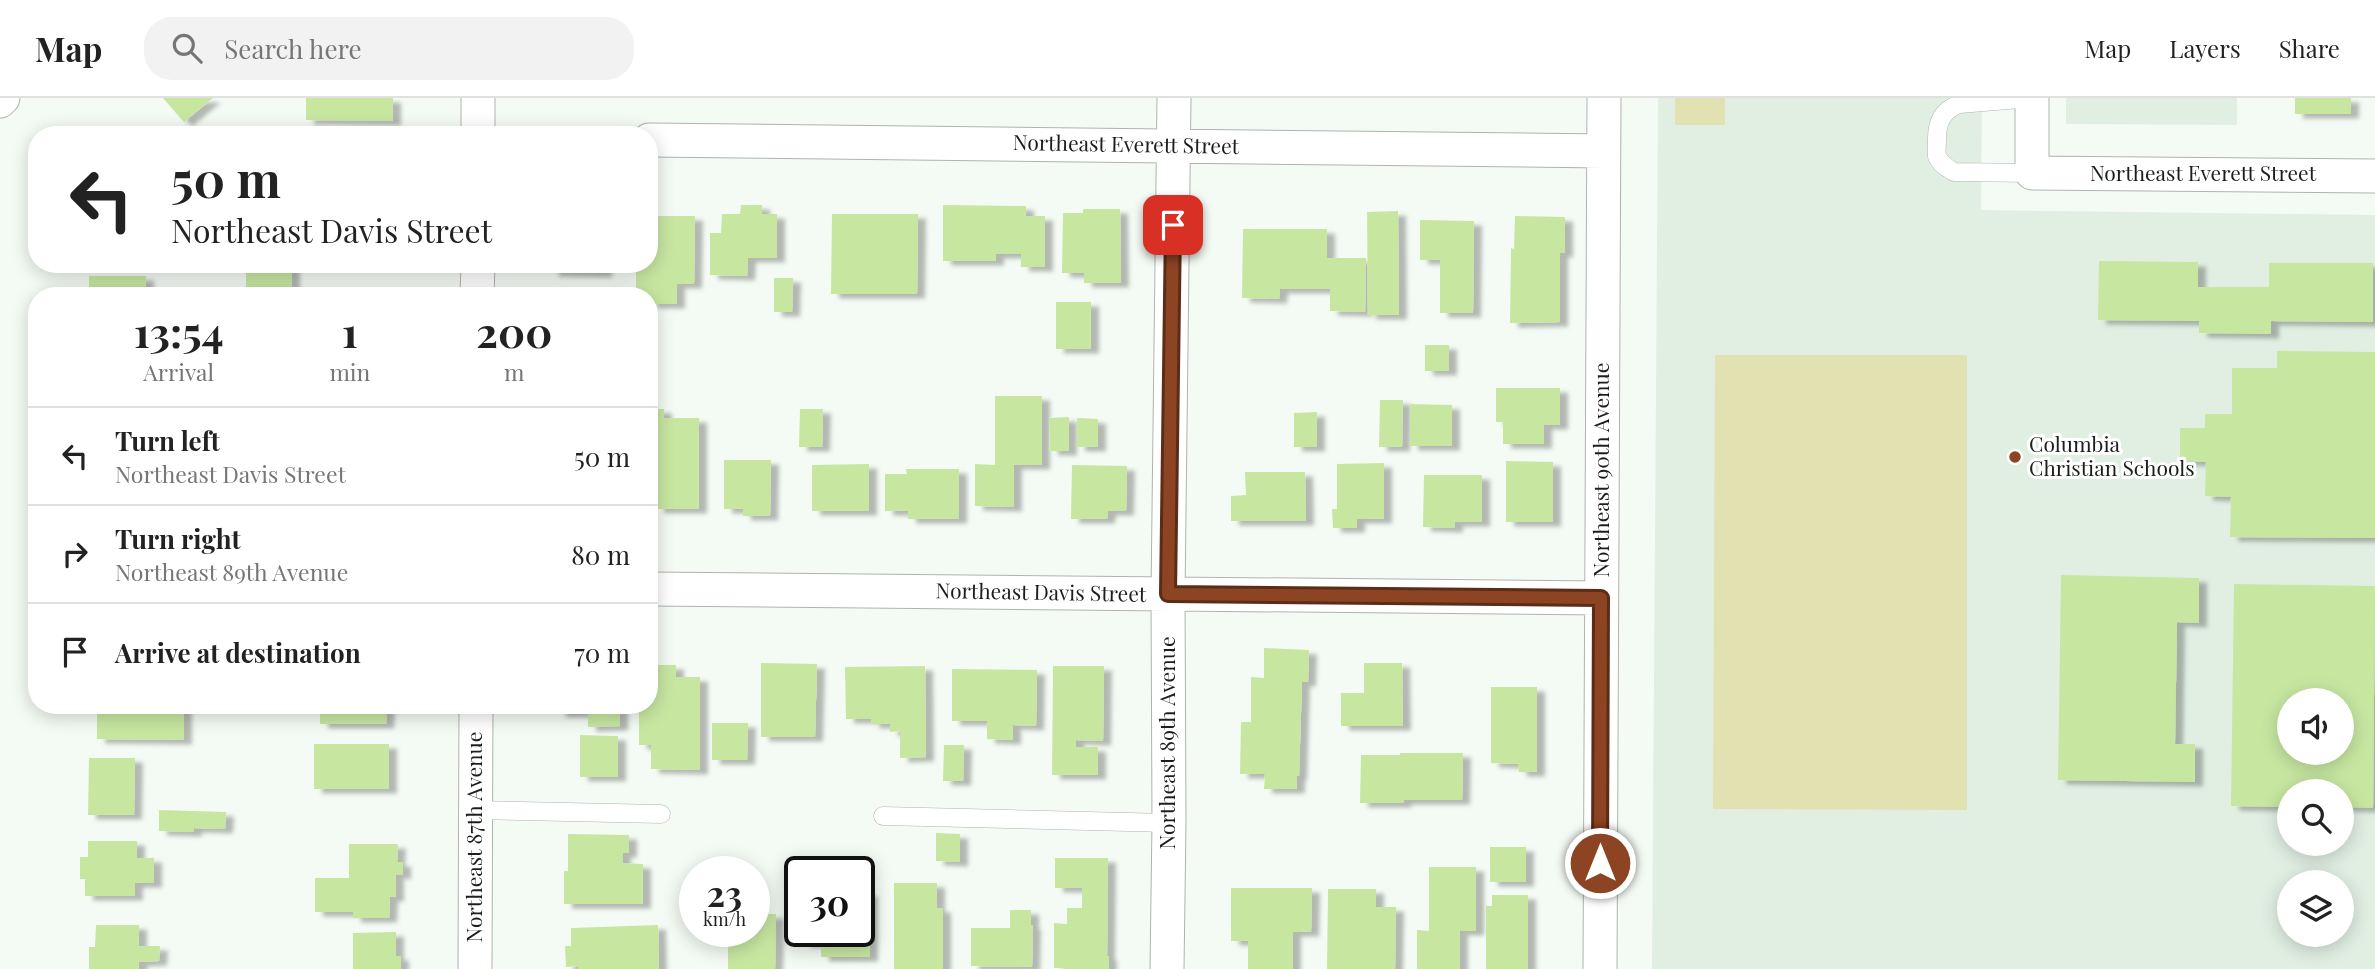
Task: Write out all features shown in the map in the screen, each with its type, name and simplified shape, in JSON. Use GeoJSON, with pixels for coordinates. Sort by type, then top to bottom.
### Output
{"type":"FeatureCollection","features":[{"type":"Feature","properties":{"kind":"street"},"geometry":{"type":"LineString","coordinates":[[478,98],[478,126]]}},
{"type":"Feature","properties":{"kind":"street","name":"Northeast 89th Avenue"},"geometry":{"type":"LineString","coordinates":[[1167,969],[1174,98]]}},
{"type":"Feature","properties":{"kind":"street","name":"Northeast 90th Avenue"},"geometry":{"type":"LineString","coordinates":[[1600,969],[1604,98]]}},
{"type":"Feature","properties":{"kind":"street"},"geometry":{"type":"LineString","coordinates":[[2032,98],[2032,173]]}},
{"type":"Feature","properties":{"kind":"street","name":"Northeast Everett Street"},"geometry":{"type":"LineString","coordinates":[[658,140],[1603,151]]}},
{"type":"Feature","properties":{"kind":"street","name":"Northeast Everett Street"},"geometry":{"type":"LineString","coordinates":[[2032,173],[2375,176]]}},
{"type":"Feature","properties":{"kind":"street","name":"Northeast Davis Street"},"geometry":{"type":"LineString","coordinates":[[658,589],[1601,598]]}},
{"type":"Feature","properties":{"kind":"street","name":"Northeast 87th Avenue"},"geometry":{"type":"LineString","coordinates":[[475,969],[476,714]]}},
{"type":"Feature","properties":{"kind":"lane"},"geometry":{"type":"LineString","coordinates":[[2032,98],[1959,104],[1943,114],[1937,125],[1937,156],[1944,166],[1954,172],[2032,173]]}},
{"type":"Feature","properties":{"kind":"lane"},"geometry":{"type":"LineString","coordinates":[[475,810],[662,814]]}},
{"type":"Feature","properties":{"kind":"lane"},"geometry":{"type":"LineString","coordinates":[[883,816],[1169,823]]}},
{"type":"Feature","properties":{"kind":"shaded area","name":"Columbia Christian Schools"},"geometry":{"type":"Polygon","coordinates":[[[1658,98],[1982,98],[1981,210],[2375,215],[2375,969],[1652,969],[1658,98]]]}},
{"type":"Feature","properties":{"kind":"shaded area"},"geometry":{"type":"Polygon","coordinates":[[[2066,98],[2237,98],[2237,125],[2066,124],[2066,98]]]}},
{"type":"Feature","properties":{"kind":"green space"},"geometry":{"type":"Polygon","coordinates":[[[1675,98],[1725,98],[1725,125],[1675,125],[1675,98]]]}},
{"type":"Feature","properties":{"kind":"green space"},"geometry":{"type":"Polygon","coordinates":[[[1715,355],[1967,355],[1967,810],[1713,809],[1715,355]]]}},
{"type":"Feature","properties":{"kind":"building"},"geometry":{"type":"Polygon","coordinates":[[[163,98],[213,98],[184,122],[163,98]]]}},
{"type":"Feature","properties":{"kind":"building"},"geometry":{"type":"Polygon","coordinates":[[[306,98],[393,98],[393,121],[306,120],[306,98]]]}},
{"type":"Feature","properties":{"kind":"building"},"geometry":{"type":"Polygon","coordinates":[[[2295,98],[2351,98],[2351,114],[2295,114],[2295,98]]]}},
{"type":"Feature","properties":{"kind":"building"},"geometry":{"type":"Polygon","coordinates":[[[741,205],[762,205],[762,214],[777,214],[777,258],[748,258],[747,276],[710,275],[710,233],[721,233],[722,214],[740,214],[741,205]]]}},
{"type":"Feature","properties":{"kind":"building"},"geometry":{"type":"Polygon","coordinates":[[[943,205],[1026,206],[1026,216],[1045,216],[1045,267],[1021,267],[1021,254],[996,254],[996,261],[943,261],[943,205]]]}},
{"type":"Feature","properties":{"kind":"building"},"geometry":{"type":"Polygon","coordinates":[[[1083,209],[1120,209],[1121,283],[1084,283],[1084,273],[1062,273],[1063,213],[1083,213],[1083,209]]]}},
{"type":"Feature","properties":{"kind":"building"},"geometry":{"type":"Polygon","coordinates":[[[1398,211],[1399,315],[1368,315],[1367,212],[1398,211]]]}},
{"type":"Feature","properties":{"kind":"building"},"geometry":{"type":"Polygon","coordinates":[[[832,214],[918,214],[917,294],[831,294],[832,214]]]}},
{"type":"Feature","properties":{"kind":"building"},"geometry":{"type":"Polygon","coordinates":[[[658,216],[695,216],[694,284],[677,284],[677,304],[658,304],[658,287],[636,287],[636,273],[658,273],[658,216]]]}},
{"type":"Feature","properties":{"kind":"building"},"geometry":{"type":"Polygon","coordinates":[[[1515,216],[1565,217],[1565,253],[1560,253],[1560,322],[1510,323],[1511,248],[1514,249],[1515,216]]]}},
{"type":"Feature","properties":{"kind":"building"},"geometry":{"type":"Polygon","coordinates":[[[1420,220],[1474,221],[1473,313],[1440,313],[1440,260],[1420,260],[1420,220]]]}},
{"type":"Feature","properties":{"kind":"building"},"geometry":{"type":"Polygon","coordinates":[[[1243,229],[1327,229],[1327,258],[1366,258],[1365,312],[1330,311],[1330,289],[1280,289],[1279,299],[1242,298],[1243,229]]]}},
{"type":"Feature","properties":{"kind":"building"},"geometry":{"type":"Polygon","coordinates":[[[2099,261],[2198,262],[2198,287],[2269,287],[2269,263],[2373,263],[2373,322],[2271,321],[2271,334],[2199,333],[2199,321],[2098,320],[2099,261]]]}},
{"type":"Feature","properties":{"kind":"building"},"geometry":{"type":"Polygon","coordinates":[[[246,273],[292,273],[292,287],[246,287],[246,273]]]}},
{"type":"Feature","properties":{"kind":"building"},"geometry":{"type":"Polygon","coordinates":[[[89,276],[146,276],[146,287],[89,287],[89,276]]]}},
{"type":"Feature","properties":{"kind":"building"},"geometry":{"type":"Polygon","coordinates":[[[774,278],[793,278],[792,312],[774,312],[774,278]]]}},
{"type":"Feature","properties":{"kind":"building"},"geometry":{"type":"Polygon","coordinates":[[[1056,302],[1091,302],[1091,349],[1056,349],[1056,302]]]}},
{"type":"Feature","properties":{"kind":"building"},"geometry":{"type":"Polygon","coordinates":[[[1425,345],[1449,345],[1449,371],[1425,371],[1425,345]]]}},
{"type":"Feature","properties":{"kind":"building"},"geometry":{"type":"Polygon","coordinates":[[[2277,351],[2375,352],[2375,538],[2230,537],[2231,497],[2205,496],[2206,462],[2180,461],[2180,428],[2205,428],[2205,414],[2232,414],[2232,368],[2277,368],[2277,351]]]}},
{"type":"Feature","properties":{"kind":"building"},"geometry":{"type":"Polygon","coordinates":[[[1496,388],[1560,388],[1560,425],[1544,425],[1544,444],[1503,444],[1503,422],[1496,422],[1496,388]]]}},
{"type":"Feature","properties":{"kind":"building"},"geometry":{"type":"Polygon","coordinates":[[[995,396],[1042,396],[1042,465],[1014,465],[1014,507],[975,506],[975,464],[995,465],[995,396]]]}},
{"type":"Feature","properties":{"kind":"building"},"geometry":{"type":"Polygon","coordinates":[[[1380,400],[1403,400],[1402,447],[1379,447],[1380,400]]]}},
{"type":"Feature","properties":{"kind":"building"},"geometry":{"type":"Polygon","coordinates":[[[1410,404],[1452,405],[1452,446],[1410,446],[1410,404]]]}},
{"type":"Feature","properties":{"kind":"building"},"geometry":{"type":"Polygon","coordinates":[[[658,409],[664,409],[664,418],[699,418],[699,509],[658,509],[658,409]]]}},
{"type":"Feature","properties":{"kind":"building"},"geometry":{"type":"Polygon","coordinates":[[[800,409],[823,409],[822,447],[799,447],[800,409]]]}},
{"type":"Feature","properties":{"kind":"building"},"geometry":{"type":"Polygon","coordinates":[[[1317,412],[1317,447],[1294,447],[1294,413],[1317,412]]]}},
{"type":"Feature","properties":{"kind":"building"},"geometry":{"type":"Polygon","coordinates":[[[1069,417],[1069,451],[1050,451],[1049,418],[1069,417]]]}},
{"type":"Feature","properties":{"kind":"building"},"geometry":{"type":"Polygon","coordinates":[[[1077,418],[1098,419],[1098,447],[1077,447],[1077,418]]]}},
{"type":"Feature","properties":{"kind":"building"},"geometry":{"type":"Polygon","coordinates":[[[724,460],[771,460],[770,516],[743,516],[743,509],[724,509],[724,460]]]}},
{"type":"Feature","properties":{"kind":"building"},"geometry":{"type":"Polygon","coordinates":[[[1506,461],[1553,462],[1553,522],[1506,522],[1506,461]]]}},
{"type":"Feature","properties":{"kind":"building"},"geometry":{"type":"Polygon","coordinates":[[[1384,463],[1384,519],[1357,519],[1357,528],[1333,528],[1332,509],[1337,509],[1337,464],[1384,463]]]}},
{"type":"Feature","properties":{"kind":"building"},"geometry":{"type":"Polygon","coordinates":[[[869,464],[869,511],[812,511],[812,465],[869,464]]]}},
{"type":"Feature","properties":{"kind":"building"},"geometry":{"type":"Polygon","coordinates":[[[1072,465],[1127,466],[1126,511],[1108,511],[1107,519],[1071,519],[1072,465]]]}},
{"type":"Feature","properties":{"kind":"building"},"geometry":{"type":"Polygon","coordinates":[[[906,469],[959,469],[959,519],[908,519],[908,511],[885,511],[885,474],[907,474],[906,469]]]}},
{"type":"Feature","properties":{"kind":"building"},"geometry":{"type":"Polygon","coordinates":[[[1245,472],[1305,472],[1306,521],[1231,521],[1231,496],[1246,495],[1245,472]]]}},
{"type":"Feature","properties":{"kind":"building"},"geometry":{"type":"Polygon","coordinates":[[[1424,475],[1482,475],[1482,522],[1455,522],[1455,528],[1423,527],[1424,475]]]}},
{"type":"Feature","properties":{"kind":"building"},"geometry":{"type":"Polygon","coordinates":[[[2061,575],[2199,578],[2199,623],[2177,622],[2175,744],[2195,744],[2195,782],[2058,780],[2061,575]]]}},
{"type":"Feature","properties":{"kind":"building"},"geometry":{"type":"Polygon","coordinates":[[[2234,584],[2375,586],[2373,808],[2354,807],[2354,779],[2277,779],[2277,807],[2231,806],[2234,584]]]}},
{"type":"Feature","properties":{"kind":"building"},"geometry":{"type":"Polygon","coordinates":[[[1264,648],[1309,650],[1308,682],[1302,682],[1297,789],[1264,789],[1265,774],[1240,774],[1241,722],[1251,722],[1251,677],[1264,678],[1264,648]]]}},
{"type":"Feature","properties":{"kind":"building"},"geometry":{"type":"Polygon","coordinates":[[[761,663],[817,664],[815,737],[761,737],[761,663]]]}},
{"type":"Feature","properties":{"kind":"building"},"geometry":{"type":"Polygon","coordinates":[[[1364,663],[1402,663],[1403,726],[1341,726],[1341,693],[1364,693],[1364,663]]]}},
{"type":"Feature","properties":{"kind":"building"},"geometry":{"type":"Polygon","coordinates":[[[658,665],[676,665],[676,677],[700,677],[700,770],[651,769],[651,745],[639,745],[639,714],[658,714],[658,665]]]}},
{"type":"Feature","properties":{"kind":"building"},"geometry":{"type":"Polygon","coordinates":[[[925,666],[926,757],[900,758],[900,731],[890,732],[890,724],[871,724],[872,719],[846,719],[845,667],[925,666]]]}},
{"type":"Feature","properties":{"kind":"building"},"geometry":{"type":"Polygon","coordinates":[[[1053,666],[1104,666],[1103,741],[1076,740],[1076,747],[1098,747],[1098,775],[1052,775],[1053,666]]]}},
{"type":"Feature","properties":{"kind":"building"},"geometry":{"type":"Polygon","coordinates":[[[952,669],[1037,670],[1036,726],[1013,725],[1013,740],[987,739],[987,721],[952,721],[952,669]]]}},
{"type":"Feature","properties":{"kind":"building"},"geometry":{"type":"Polygon","coordinates":[[[1491,687],[1537,687],[1537,772],[1519,772],[1518,764],[1491,763],[1491,687]]]}},
{"type":"Feature","properties":{"kind":"building"},"geometry":{"type":"Polygon","coordinates":[[[97,714],[184,714],[184,740],[97,739],[97,714]]]}},
{"type":"Feature","properties":{"kind":"building"},"geometry":{"type":"Polygon","coordinates":[[[320,714],[387,714],[386,724],[320,724],[320,714]]]}},
{"type":"Feature","properties":{"kind":"building"},"geometry":{"type":"Polygon","coordinates":[[[588,714],[620,714],[620,726],[588,727],[588,714]]]}},
{"type":"Feature","properties":{"kind":"building"},"geometry":{"type":"Polygon","coordinates":[[[712,723],[748,723],[747,760],[712,760],[712,723]]]}},
{"type":"Feature","properties":{"kind":"building"},"geometry":{"type":"Polygon","coordinates":[[[580,735],[618,736],[618,777],[580,777],[580,735]]]}},
{"type":"Feature","properties":{"kind":"building"},"geometry":{"type":"Polygon","coordinates":[[[314,744],[389,744],[389,789],[314,789],[314,744]]]}},
{"type":"Feature","properties":{"kind":"building"},"geometry":{"type":"Polygon","coordinates":[[[944,745],[964,745],[963,781],[943,781],[944,745]]]}},
{"type":"Feature","properties":{"kind":"building"},"geometry":{"type":"Polygon","coordinates":[[[1463,753],[1462,800],[1360,803],[1361,755],[1463,753]]]}},
{"type":"Feature","properties":{"kind":"building"},"geometry":{"type":"Polygon","coordinates":[[[89,758],[135,758],[134,815],[88,815],[89,758]]]}},
{"type":"Feature","properties":{"kind":"building"},"geometry":{"type":"Polygon","coordinates":[[[159,810],[226,812],[225,829],[159,831],[159,810]]]}},
{"type":"Feature","properties":{"kind":"building"},"geometry":{"type":"Polygon","coordinates":[[[936,833],[960,834],[960,862],[936,861],[936,833]]]}},
{"type":"Feature","properties":{"kind":"building"},"geometry":{"type":"Polygon","coordinates":[[[568,834],[629,835],[629,853],[623,853],[623,863],[643,864],[643,904],[564,904],[564,871],[568,871],[568,834]]]}},
{"type":"Feature","properties":{"kind":"building"},"geometry":{"type":"Polygon","coordinates":[[[88,841],[137,841],[137,858],[154,858],[154,883],[135,883],[135,896],[85,896],[85,879],[80,879],[80,857],[88,857],[88,841]]]}},
{"type":"Feature","properties":{"kind":"building"},"geometry":{"type":"Polygon","coordinates":[[[349,844],[398,844],[397,862],[403,862],[403,875],[396,874],[396,897],[390,897],[389,918],[353,918],[353,912],[315,912],[315,878],[349,878],[349,844]]]}},
{"type":"Feature","properties":{"kind":"building"},"geometry":{"type":"Polygon","coordinates":[[[1490,847],[1526,847],[1526,882],[1490,882],[1490,847]]]}},
{"type":"Feature","properties":{"kind":"building"},"geometry":{"type":"Polygon","coordinates":[[[1055,858],[1108,858],[1109,969],[1054,968],[1054,923],[1067,924],[1067,908],[1082,908],[1082,888],[1055,888],[1055,858]]]}},
{"type":"Feature","properties":{"kind":"building"},"geometry":{"type":"Polygon","coordinates":[[[1429,867],[1476,867],[1476,931],[1460,931],[1460,969],[1417,969],[1417,930],[1429,931],[1429,867]]]}},
{"type":"Feature","properties":{"kind":"building"},"geometry":{"type":"Polygon","coordinates":[[[894,883],[937,883],[937,908],[943,908],[943,969],[894,969],[894,883]]]}},
{"type":"Feature","properties":{"kind":"building"},"geometry":{"type":"Polygon","coordinates":[[[1231,888],[1312,888],[1311,932],[1293,932],[1293,969],[1248,969],[1248,941],[1231,941],[1231,888]]]}},
{"type":"Feature","properties":{"kind":"building"},"geometry":{"type":"Polygon","coordinates":[[[1328,889],[1376,889],[1376,907],[1396,907],[1395,969],[1327,969],[1328,889]]]}},
{"type":"Feature","properties":{"kind":"building"},"geometry":{"type":"Polygon","coordinates":[[[1492,895],[1528,895],[1528,969],[1486,969],[1486,906],[1492,906],[1492,895]]]}},
{"type":"Feature","properties":{"kind":"building"},"geometry":{"type":"Polygon","coordinates":[[[1010,910],[1031,910],[1032,967],[971,966],[971,928],[1010,928],[1010,910]]]}},
{"type":"Feature","properties":{"kind":"building"},"geometry":{"type":"Polygon","coordinates":[[[770,914],[776,914],[775,969],[728,969],[728,947],[770,947],[770,914]]]}},
{"type":"Feature","properties":{"kind":"building"},"geometry":{"type":"Polygon","coordinates":[[[96,925],[139,925],[139,946],[160,946],[159,961],[139,962],[139,969],[89,969],[89,947],[95,947],[96,925]]]}},
{"type":"Feature","properties":{"kind":"building"},"geometry":{"type":"Polygon","coordinates":[[[658,925],[659,969],[566,967],[565,946],[571,946],[571,928],[658,925]]]}},
{"type":"Feature","properties":{"kind":"building"},"geometry":{"type":"Polygon","coordinates":[[[396,932],[396,956],[401,956],[401,969],[353,969],[353,933],[396,932]]]}},
{"type":"Feature","properties":{"kind":"building"},"geometry":{"type":"Polygon","coordinates":[[[821,947],[870,947],[870,957],[821,957],[821,947]]]}},
{"type":"Feature","properties":{"kind":"place","name":"Columbia Christian Schools"},"geometry":{"type":"Point","coordinates":[2015,457]}},
{"type":"Feature","properties":{"kind":"route"},"geometry":{"type":"LineString","coordinates":[[1173,225],[1168,594],[1601,598],[1600,863]]}}]}
